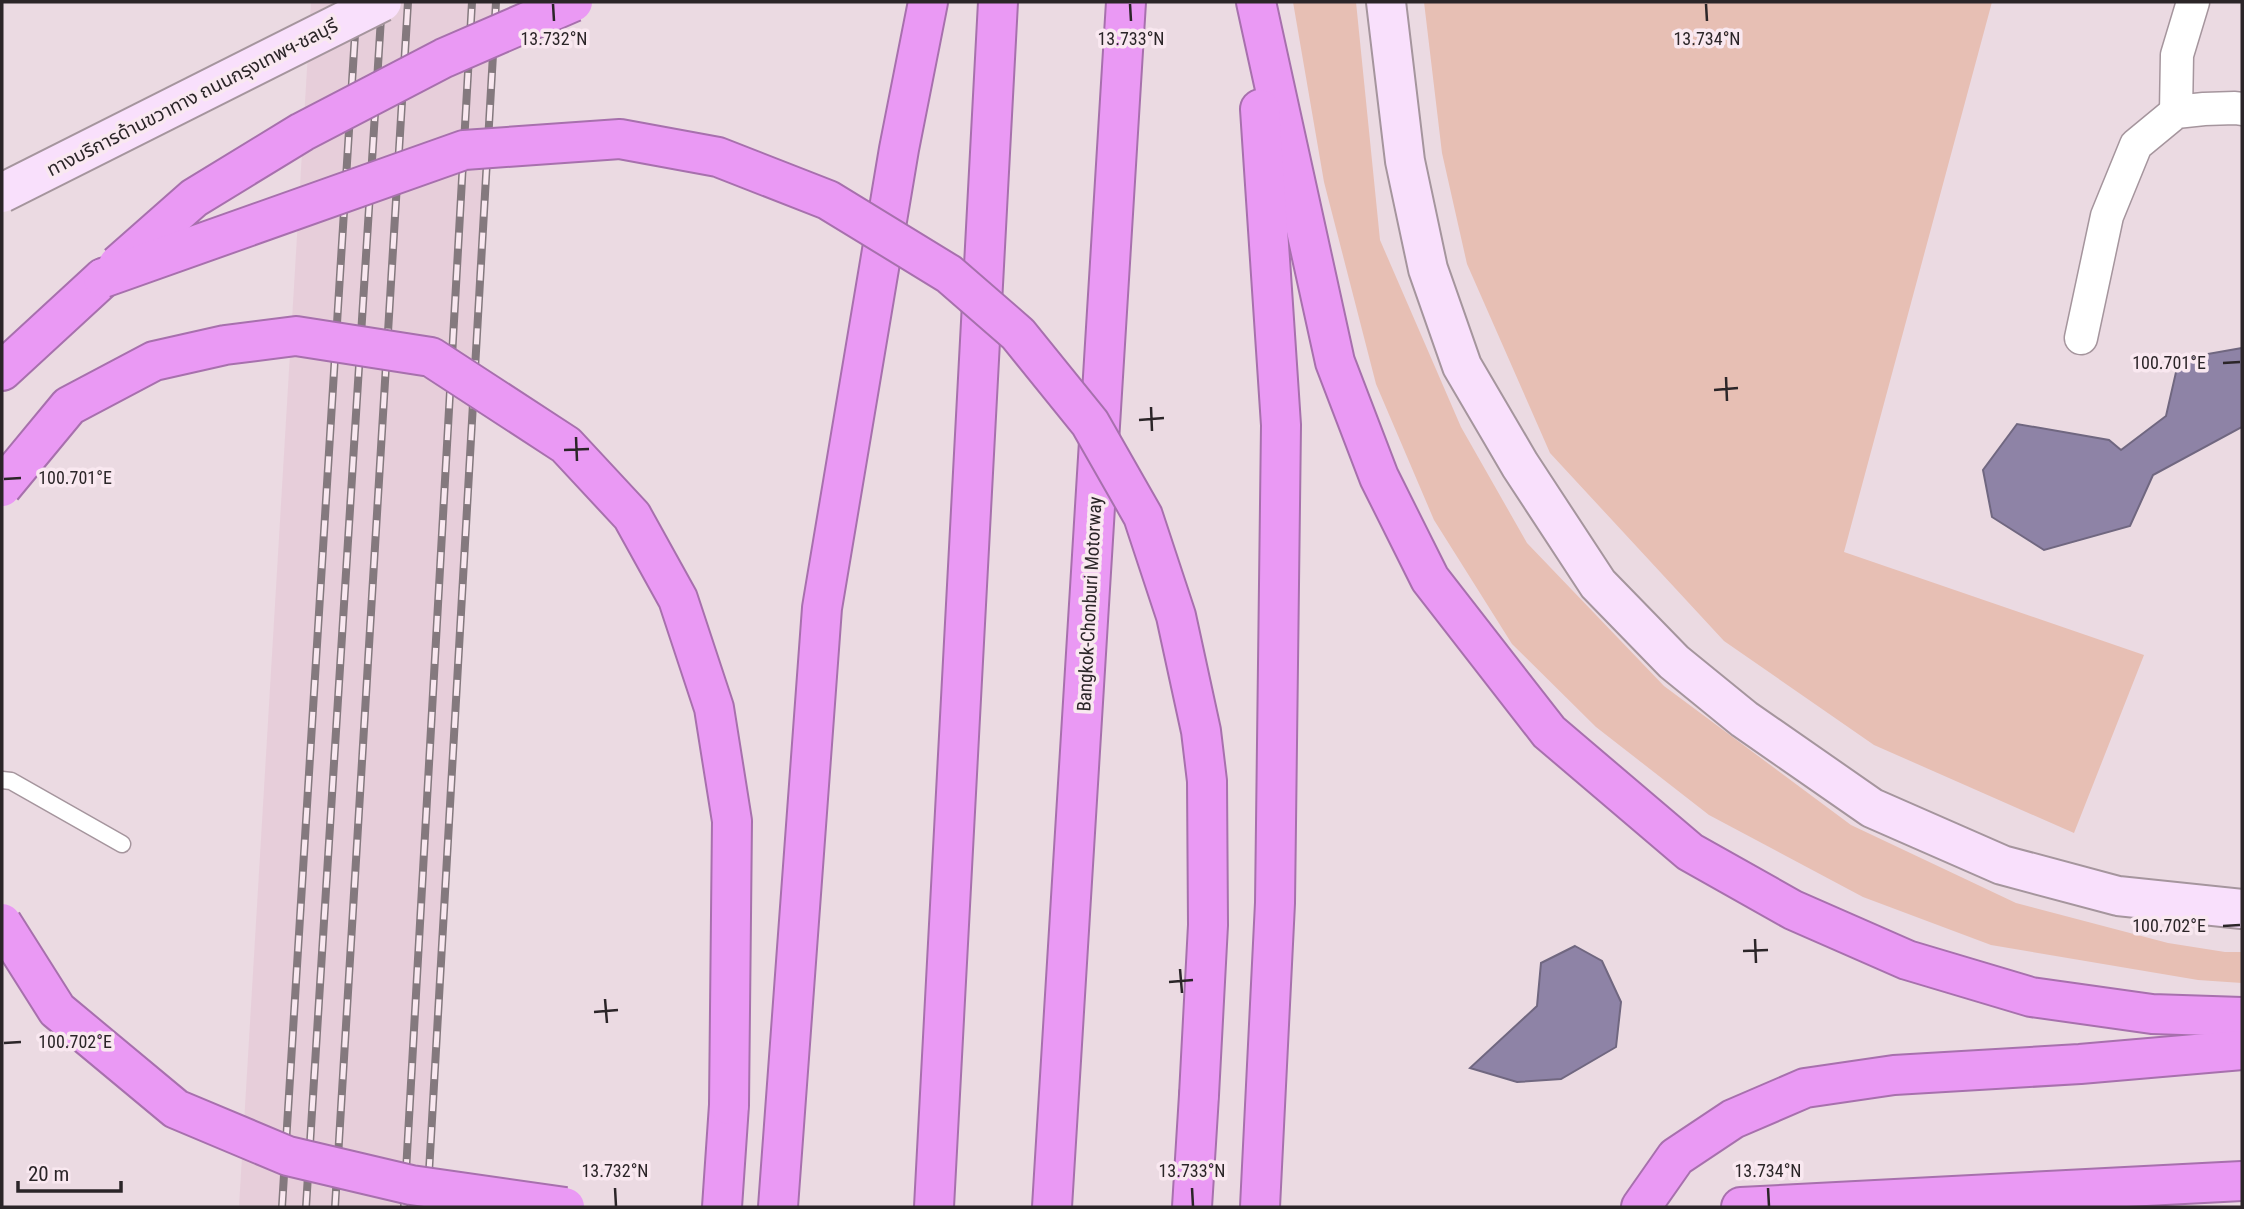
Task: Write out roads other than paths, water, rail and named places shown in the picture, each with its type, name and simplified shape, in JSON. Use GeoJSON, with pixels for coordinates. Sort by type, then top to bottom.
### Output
{"type":"FeatureCollection","features":[{"type":"Feature","properties":{"kind":"highway"},"geometry":{"type":"LineString","coordinates":[[2,371],[194,198],[302,132],[444,58],[573,2]]}},
{"type":"Feature","properties":{"kind":"highway"},"geometry":{"type":"LineString","coordinates":[[778,1207],[822,608],[899,149],[928,2]]}},
{"type":"Feature","properties":{"kind":"highway"},"geometry":{"type":"LineString","coordinates":[[934,1207],[998,2]]}},
{"type":"Feature","properties":{"kind":"highway","name":"Bangkok-Chonburi Motorway"},"geometry":{"type":"LineString","coordinates":[[1052,1207],[1126,2]]}},
{"type":"Feature","properties":{"kind":"highway"},"geometry":{"type":"LineString","coordinates":[[1254,2],[1335,362],[1379,477],[1430,579],[1549,732],[1690,852],[1793,910],[1907,960],[2031,997],[2152,1014],[2242,1017]]}},
{"type":"Feature","properties":{"kind":"highway"},"geometry":{"type":"LineString","coordinates":[[1254,2],[1281,425],[1275,903],[1261,1207]]}},
{"type":"Feature","properties":{"kind":"highway"},"geometry":{"type":"LineString","coordinates":[[103,278],[464,150],[620,139],[718,157],[828,200],[949,274],[1018,334],[1090,423],[1143,516],[1175,615],[1201,731],[1207,781],[1209,925],[1192,1207]]}},
{"type":"Feature","properties":{"kind":"highway"},"geometry":{"type":"LineString","coordinates":[[2,487],[69,407],[154,361],[225,345],[296,336],[431,356],[566,445],[632,516],[678,599],[714,708],[732,821],[729,1105],[722,1207]]}},
{"type":"Feature","properties":{"kind":"highway"},"geometry":{"type":"LineString","coordinates":[[2,923],[57,1010],[176,1108],[288,1156],[411,1185],[565,1207]]}},
{"type":"Feature","properties":{"kind":"highway"},"geometry":{"type":"LineString","coordinates":[[1641,1207],[1676,1157],[1733,1119],[1805,1088],[1894,1075],[2080,1064],[2242,1050]]}},
{"type":"Feature","properties":{"kind":"highway"},"geometry":{"type":"LineString","coordinates":[[1741,1207],[2242,1181]]}},
{"type":"Feature","properties":{"kind":"main road","name":"ทางบริการด้านขวาทาง ถนนกรุงเทพฯ-ชลบุรี"},"geometry":{"type":"LineString","coordinates":[[2,193],[382,2]]}},
{"type":"Feature","properties":{"kind":"main road"},"geometry":{"type":"LineString","coordinates":[[1386,2],[1405,161],[1428,269],[1462,366],[1520,465],[1598,584],[1674,662],[1744,719],[1872,808],[2002,865],[2118,896],[2242,909]]}},
{"type":"Feature","properties":{"kind":"street"},"geometry":{"type":"LineString","coordinates":[[2176,112],[2177,55],[2193,2]]}},
{"type":"Feature","properties":{"kind":"street"},"geometry":{"type":"LineString","coordinates":[[2081,338],[2107,216],[2136,145],[2176,112],[2242,109]]}},
{"type":"Feature","properties":{"kind":"lane"},"geometry":{"type":"LineString","coordinates":[[2,780],[11,781],[122,844]]}},
{"type":"Feature","properties":{"kind":"railway"},"geometry":{"type":"LineString","coordinates":[[282,1207],[357,2]]}},
{"type":"Feature","properties":{"kind":"railway"},"geometry":{"type":"LineString","coordinates":[[306,1207],[382,2]]}},
{"type":"Feature","properties":{"kind":"railway"},"geometry":{"type":"LineString","coordinates":[[335,1207],[408,2]]}},
{"type":"Feature","properties":{"kind":"railway"},"geometry":{"type":"LineString","coordinates":[[404,1207],[472,2]]}},
{"type":"Feature","properties":{"kind":"railway"},"geometry":{"type":"LineString","coordinates":[[427,1207],[496,2]]}}]}
